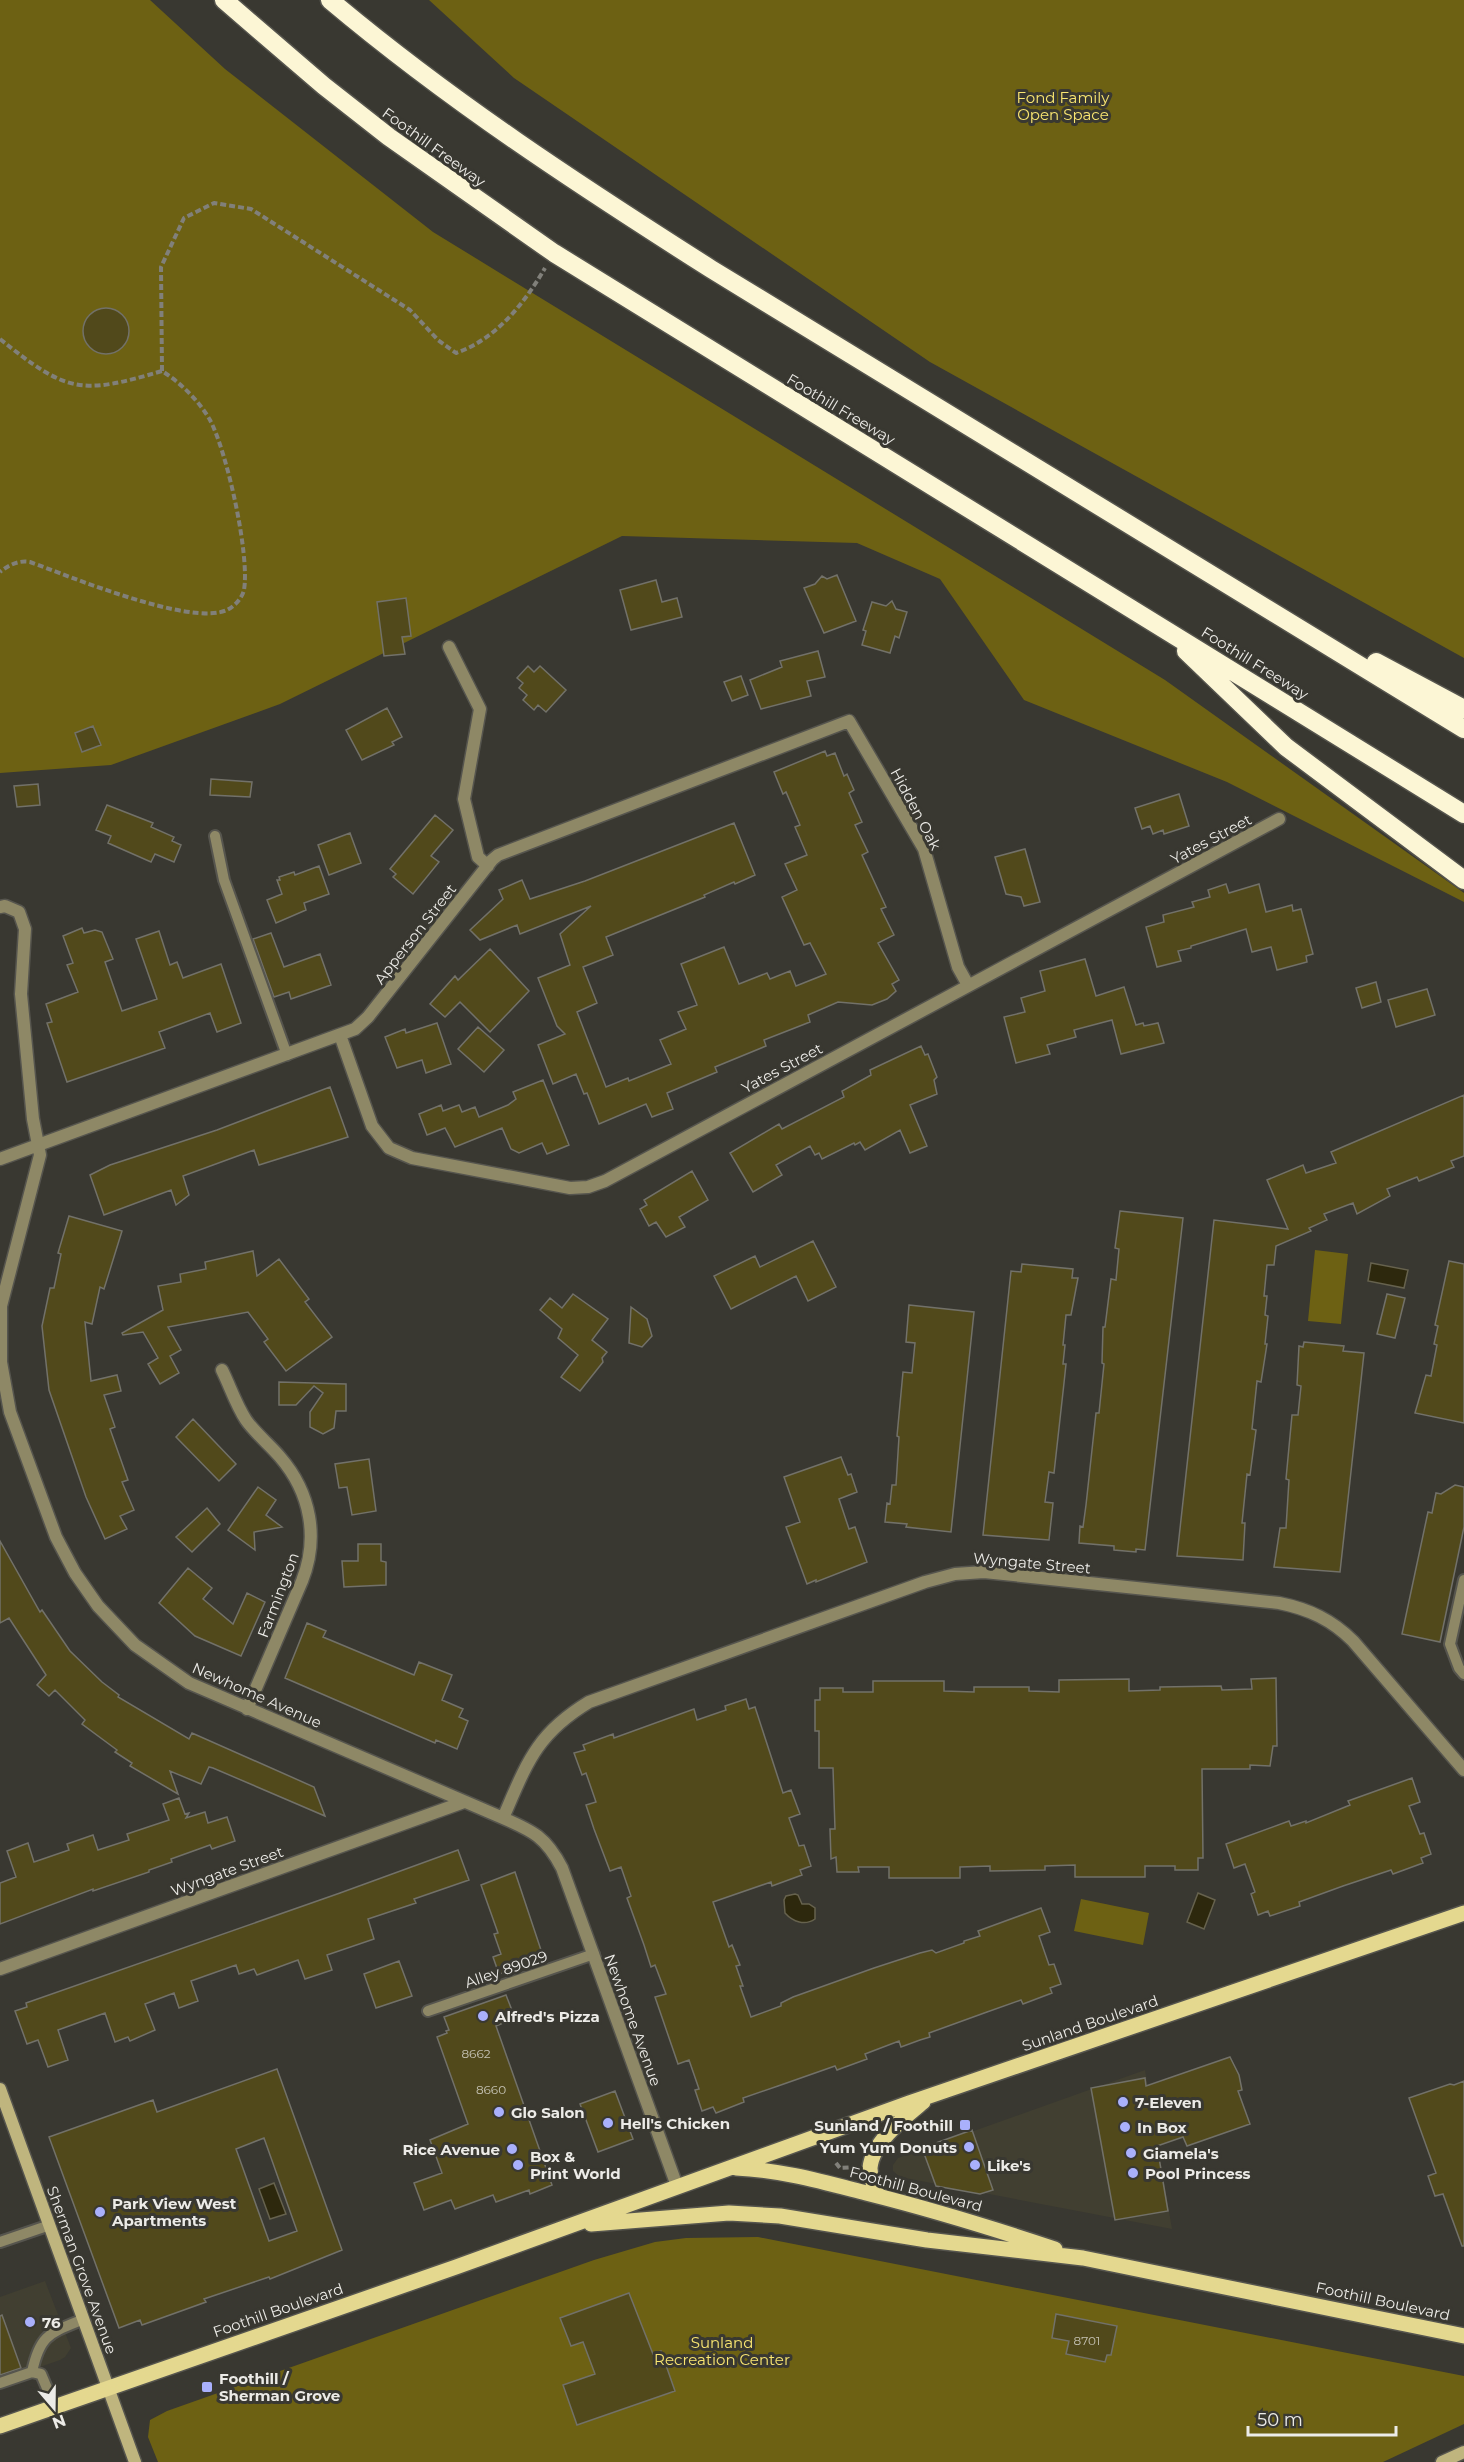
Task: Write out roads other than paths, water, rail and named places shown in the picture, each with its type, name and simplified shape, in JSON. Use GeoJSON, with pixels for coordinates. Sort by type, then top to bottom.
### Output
{"type":"FeatureCollection","features":[{"type":"Feature","properties":{"kind":"highway","name":"Foothill Freeway"},"geometry":{"type":"LineString","coordinates":[[224,0],[324,86],[380,130],[460,189],[554,253],[1464,814]]}},
{"type":"Feature","properties":{"kind":"highway"},"geometry":{"type":"LineString","coordinates":[[330,0],[432,82],[593,194],[721,275],[1464,729]]}},
{"type":"Feature","properties":{"kind":"highway"},"geometry":{"type":"LineString","coordinates":[[1198,567],[1464,709]]}},
{"type":"Feature","properties":{"kind":"highway"},"geometry":{"type":"LineString","coordinates":[[1159,625],[1286,747],[1464,880]]}},
{"type":"Feature","properties":{"kind":"main road","name":"Sunland Boulevard"},"geometry":{"type":"LineString","coordinates":[[728,2168],[929,2096],[1464,1913]]}},
{"type":"Feature","properties":{"kind":"main road"},"geometry":{"type":"LineString","coordinates":[[878,2196],[870,2167],[875,2154],[895,2126],[929,2096]]}},
{"type":"Feature","properties":{"kind":"main road","name":"Foothill Boulevard"},"geometry":{"type":"LineString","coordinates":[[0,2426],[567,2227],[728,2168],[798,2175],[953,2216],[1083,2258]]}},
{"type":"Feature","properties":{"kind":"main road","name":"Foothill Boulevard"},"geometry":{"type":"LineString","coordinates":[[567,2227],[729,2213],[780,2217],[927,2240],[1083,2258],[1464,2336]]}},
{"type":"Feature","properties":{"kind":"street"},"geometry":{"type":"LineString","coordinates":[[449,647],[480,709],[464,799],[478,857],[488,866]]}},
{"type":"Feature","properties":{"kind":"street","name":"Apperson Street"},"geometry":{"type":"LineString","coordinates":[[0,1159],[355,1029],[368,1017],[492,860],[505,852],[849,721]]}},
{"type":"Feature","properties":{"kind":"street","name":"Hidden Oak"},"geometry":{"type":"LineString","coordinates":[[849,721],[924,849],[958,967],[968,985]]}},
{"type":"Feature","properties":{"kind":"street","name":"Yates Street"},"geometry":{"type":"LineString","coordinates":[[340,1035],[372,1126],[381,1141],[389,1148],[412,1158],[570,1188],[588,1187],[605,1181],[1279,819]]}},
{"type":"Feature","properties":{"kind":"street","name":"Newhome Avenue"},"geometry":{"type":"LineString","coordinates":[[0,906],[19,912],[25,929],[21,994],[33,1119],[40,1155],[1,1306],[0,1335],[4,1386],[10,1412],[56,1537],[75,1573],[98,1606],[135,1645],[189,1683],[537,1833],[549,1846],[562,1868],[676,2186]]}},
{"type":"Feature","properties":{"kind":"street","name":"Farmington"},"geometry":{"type":"LineString","coordinates":[[222,1370],[246,1420],[289,1468],[300,1487],[310,1516],[312,1536],[308,1566],[247,1709]]}},
{"type":"Feature","properties":{"kind":"street","name":"Wyngate Street"},"geometry":{"type":"LineString","coordinates":[[503,1818],[527,1764],[542,1739],[567,1715],[589,1702],[925,1582],[955,1574],[984,1572],[1279,1603],[1315,1613],[1333,1624],[1353,1641],[1464,1770]]}},
{"type":"Feature","properties":{"kind":"street","name":"Wyngate Street"},"geometry":{"type":"LineString","coordinates":[[0,1969],[464,1802]]}},
{"type":"Feature","properties":{"kind":"street","name":"Sherman Grove Avenue"},"geometry":{"type":"LineString","coordinates":[[0,2089],[135,2462]]}},
{"type":"Feature","properties":{"kind":"street"},"geometry":{"type":"LineString","coordinates":[[1442,2462],[1464,2452]]}},
{"type":"Feature","properties":{"kind":"lane"},"geometry":{"type":"LineString","coordinates":[[215,836],[224,880],[286,1055]]}},
{"type":"Feature","properties":{"kind":"lane"},"geometry":{"type":"LineString","coordinates":[[1464,1580],[1461,1609],[1450,1644],[1459,1668],[1464,1674]]}},
{"type":"Feature","properties":{"kind":"lane","name":"Alley 89029"},"geometry":{"type":"LineString","coordinates":[[428,2011],[594,1954]]}},
{"type":"Feature","properties":{"kind":"lane"},"geometry":{"type":"LineString","coordinates":[[0,2242],[50,2225]]}},
{"type":"Feature","properties":{"kind":"lane"},"geometry":{"type":"LineString","coordinates":[[32,2372],[37,2349],[51,2333],[84,2319]]}},
{"type":"Feature","properties":{"kind":"lane"},"geometry":{"type":"LineString","coordinates":[[0,2383],[32,2372],[41,2374],[55,2407]]}},
{"type":"Feature","properties":{"kind":"place","name":"Alfred's Pizza"},"geometry":{"type":"Point","coordinates":[483,2016]}},
{"type":"Feature","properties":{"kind":"place","name":"7-Eleven"},"geometry":{"type":"Point","coordinates":[1123,2102]}},
{"type":"Feature","properties":{"kind":"place","name":"Glo Salon"},"geometry":{"type":"Point","coordinates":[499,2112]}},
{"type":"Feature","properties":{"kind":"place","name":"Hell's Chicken"},"geometry":{"type":"Point","coordinates":[608,2123]}},
{"type":"Feature","properties":{"kind":"place","name":"Sunland / Foothill"},"geometry":{"type":"Point","coordinates":[965,2125]}},
{"type":"Feature","properties":{"kind":"place","name":"In Box"},"geometry":{"type":"Point","coordinates":[1125,2127]}},
{"type":"Feature","properties":{"kind":"place","name":"Yum Yum Donuts"},"geometry":{"type":"Point","coordinates":[969,2147]}},
{"type":"Feature","properties":{"kind":"place","name":"Rice Avenue"},"geometry":{"type":"Point","coordinates":[512,2149]}},
{"type":"Feature","properties":{"kind":"place","name":"Giamela's"},"geometry":{"type":"Point","coordinates":[1131,2153]}},
{"type":"Feature","properties":{"kind":"place","name":"Box & Print World"},"geometry":{"type":"Point","coordinates":[518,2165]}},
{"type":"Feature","properties":{"kind":"place","name":"Like's"},"geometry":{"type":"Point","coordinates":[975,2165]}},
{"type":"Feature","properties":{"kind":"place","name":"Pool Princess"},"geometry":{"type":"Point","coordinates":[1133,2173]}},
{"type":"Feature","properties":{"kind":"place","name":"Park View West Apartments"},"geometry":{"type":"Point","coordinates":[100,2212]}},
{"type":"Feature","properties":{"kind":"place","name":"76"},"geometry":{"type":"Point","coordinates":[30,2322]}},
{"type":"Feature","properties":{"kind":"place","name":"Foothill / Sherman Grove"},"geometry":{"type":"Point","coordinates":[207,2387]}},
{"type":"Feature","properties":{"kind":"park label","name":"Fond Family Open Space"},"geometry":{"type":"Point","coordinates":[1063,106]}},
{"type":"Feature","properties":{"kind":"park label","name":"Sunland Recreation Center"},"geometry":{"type":"Point","coordinates":[722,2350]}}]}
